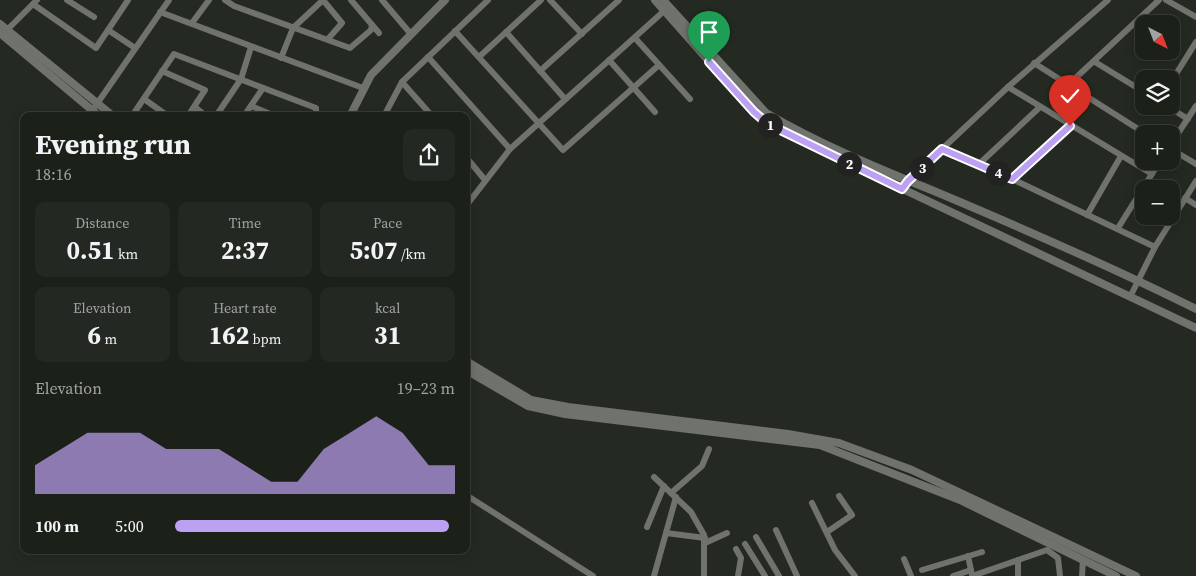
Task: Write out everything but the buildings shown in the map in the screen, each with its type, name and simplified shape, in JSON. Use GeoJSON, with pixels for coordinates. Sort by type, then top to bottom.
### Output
{"type":"FeatureCollection","features":[{"type":"Feature","properties":{"kind":"street"},"geometry":{"type":"LineString","coordinates":[[67,0],[78,3],[94,17]]}},
{"type":"Feature","properties":{"kind":"street"},"geometry":{"type":"LineString","coordinates":[[3,32],[35,2],[96,48],[126,2],[118,0]]}},
{"type":"Feature","properties":{"kind":"street"},"geometry":{"type":"LineString","coordinates":[[0,24],[3,32],[96,110],[135,48],[169,0]]}},
{"type":"Feature","properties":{"kind":"street"},"geometry":{"type":"LineString","coordinates":[[192,23],[209,0]]}},
{"type":"Feature","properties":{"kind":"street"},"geometry":{"type":"LineString","coordinates":[[225,0],[293,28],[350,48],[370,30],[372,25]]}},
{"type":"Feature","properties":{"kind":"street"},"geometry":{"type":"LineString","coordinates":[[282,58],[293,28],[323,0],[342,22],[328,39]]}},
{"type":"Feature","properties":{"kind":"street"},"geometry":{"type":"LineString","coordinates":[[351,0],[379,33]]}},
{"type":"Feature","properties":{"kind":"street"},"geometry":{"type":"LineString","coordinates":[[382,0],[410,33]]}},
{"type":"Feature","properties":{"kind":"street"},"geometry":{"type":"LineString","coordinates":[[352,112],[363,88],[381,63],[445,0]]}},
{"type":"Feature","properties":{"kind":"street"},"geometry":{"type":"LineString","coordinates":[[386,112],[402,82],[488,0]]}},
{"type":"Feature","properties":{"kind":"street"},"geometry":{"type":"LineString","coordinates":[[478,57],[541,0]]}},
{"type":"Feature","properties":{"kind":"street"},"geometry":{"type":"LineString","coordinates":[[550,0],[582,34]]}},
{"type":"Feature","properties":{"kind":"street"},"geometry":{"type":"LineString","coordinates":[[540,71],[619,0]]}},
{"type":"Feature","properties":{"kind":"street"},"geometry":{"type":"LineString","coordinates":[[654,0],[754,112],[768,124],[1196,328]]}},
{"type":"Feature","properties":{"kind":"street"},"geometry":{"type":"LineString","coordinates":[[663,0],[766,113],[788,126],[908,181],[1138,280],[1196,309]]}},
{"type":"Feature","properties":{"kind":"street"},"geometry":{"type":"LineString","coordinates":[[902,189],[908,181],[1034,63],[1108,0]]}},
{"type":"Feature","properties":{"kind":"street"},"geometry":{"type":"LineString","coordinates":[[1067,86],[1095,62],[1159,0]]}},
{"type":"Feature","properties":{"kind":"street"},"geometry":{"type":"LineString","coordinates":[[1166,0],[1196,17]]}},
{"type":"Feature","properties":{"kind":"street"},"geometry":{"type":"LineString","coordinates":[[470,200],[510,149],[664,11]]}},
{"type":"Feature","properties":{"kind":"street"},"geometry":{"type":"LineString","coordinates":[[160,12],[363,88]]}},
{"type":"Feature","properties":{"kind":"street"},"geometry":{"type":"LineString","coordinates":[[108,30],[135,48]]}},
{"type":"Feature","properties":{"kind":"street"},"geometry":{"type":"LineString","coordinates":[[455,31],[537,124],[563,150],[659,65]]}},
{"type":"Feature","properties":{"kind":"street"},"geometry":{"type":"LineString","coordinates":[[506,32],[565,99]]}},
{"type":"Feature","properties":{"kind":"street"},"geometry":{"type":"LineString","coordinates":[[635,38],[690,99]]}},
{"type":"Feature","properties":{"kind":"street"},"geometry":{"type":"LineString","coordinates":[[1178,70],[1196,42]]}},
{"type":"Feature","properties":{"kind":"street"},"geometry":{"type":"LineString","coordinates":[[219,112],[241,79],[251,47]]}},
{"type":"Feature","properties":{"kind":"street"},"geometry":{"type":"LineString","coordinates":[[135,112],[174,54],[316,108],[316,112]]}},
{"type":"Feature","properties":{"kind":"street"},"geometry":{"type":"LineString","coordinates":[[428,57],[510,149]]}},
{"type":"Feature","properties":{"kind":"street"},"geometry":{"type":"LineString","coordinates":[[609,60],[655,112]]}},
{"type":"Feature","properties":{"kind":"street"},"geometry":{"type":"LineString","coordinates":[[1095,62],[1135,86]]}},
{"type":"Feature","properties":{"kind":"street"},"geometry":{"type":"LineString","coordinates":[[1034,63],[1067,86],[1135,127]]}},
{"type":"Feature","properties":{"kind":"street"},"geometry":{"type":"LineString","coordinates":[[162,71],[205,90],[191,112]]}},
{"type":"Feature","properties":{"kind":"street"},"geometry":{"type":"LineString","coordinates":[[402,82],[428,112]]}},
{"type":"Feature","properties":{"kind":"street"},"geometry":{"type":"LineString","coordinates":[[1008,87],[1152,174]]}},
{"type":"Feature","properties":{"kind":"street"},"geometry":{"type":"LineString","coordinates":[[247,112],[263,88]]}},
{"type":"Feature","properties":{"kind":"street"},"geometry":{"type":"LineString","coordinates":[[144,99],[162,112]]}},
{"type":"Feature","properties":{"kind":"street"},"geometry":{"type":"LineString","coordinates":[[251,106],[265,112]]}},
{"type":"Feature","properties":{"kind":"street"},"geometry":{"type":"LineString","coordinates":[[1180,131],[1196,106]]}},
{"type":"Feature","properties":{"kind":"street"},"geometry":{"type":"LineString","coordinates":[[195,107],[201,112]]}},
{"type":"Feature","properties":{"kind":"street"},"geometry":{"type":"LineString","coordinates":[[978,165],[1040,107]]}},
{"type":"Feature","properties":{"kind":"street"},"geometry":{"type":"LineString","coordinates":[[1180,114],[1188,119]]}},
{"type":"Feature","properties":{"kind":"street"},"geometry":{"type":"LineString","coordinates":[[1012,179],[1070,126]]}},
{"type":"Feature","properties":{"kind":"street"},"geometry":{"type":"LineString","coordinates":[[942,149],[1012,179],[1155,247]]}},
{"type":"Feature","properties":{"kind":"street"},"geometry":{"type":"LineString","coordinates":[[1180,154],[1196,164]]}},
{"type":"Feature","properties":{"kind":"street"},"geometry":{"type":"LineString","coordinates":[[1087,215],[1121,156]]}},
{"type":"Feature","properties":{"kind":"street"},"geometry":{"type":"LineString","coordinates":[[470,162],[485,180]]}},
{"type":"Feature","properties":{"kind":"street"},"geometry":{"type":"LineString","coordinates":[[1118,228],[1154,170]]}},
{"type":"Feature","properties":{"kind":"street"},"geometry":{"type":"LineString","coordinates":[[1130,297],[1155,247],[1196,181]]}},
{"type":"Feature","properties":{"kind":"street"},"geometry":{"type":"LineString","coordinates":[[1185,198],[1196,204]]}},
{"type":"Feature","properties":{"kind":"street"},"geometry":{"type":"LineString","coordinates":[[470,363],[531,400],[568,407],[833,441],[912,470],[1047,537],[1116,576]]}},
{"type":"Feature","properties":{"kind":"street"},"geometry":{"type":"LineString","coordinates":[[470,372],[528,406],[566,414],[820,445],[960,500],[1136,576]]}},
{"type":"Feature","properties":{"kind":"street"},"geometry":{"type":"LineString","coordinates":[[654,576],[666,533],[673,495],[702,466],[709,449]]}},
{"type":"Feature","properties":{"kind":"street"},"geometry":{"type":"LineString","coordinates":[[654,477],[691,512],[705,540],[704,576]]}},
{"type":"Feature","properties":{"kind":"street"},"geometry":{"type":"LineString","coordinates":[[647,527],[664,486]]}},
{"type":"Feature","properties":{"kind":"street"},"geometry":{"type":"LineString","coordinates":[[827,532],[852,515],[839,496]]}},
{"type":"Feature","properties":{"kind":"street"},"geometry":{"type":"LineString","coordinates":[[470,498],[593,576]]}},
{"type":"Feature","properties":{"kind":"street"},"geometry":{"type":"LineString","coordinates":[[812,503],[835,550],[855,576]]}},
{"type":"Feature","properties":{"kind":"street"},"geometry":{"type":"LineString","coordinates":[[776,530],[797,576]]}},
{"type":"Feature","properties":{"kind":"street"},"geometry":{"type":"LineString","coordinates":[[666,533],[705,540],[727,534]]}},
{"type":"Feature","properties":{"kind":"street"},"geometry":{"type":"LineString","coordinates":[[756,537],[779,576]]}},
{"type":"Feature","properties":{"kind":"street"},"geometry":{"type":"LineString","coordinates":[[746,544],[765,576]]}},
{"type":"Feature","properties":{"kind":"street"},"geometry":{"type":"LineString","coordinates":[[736,549],[741,558],[738,576]]}},
{"type":"Feature","properties":{"kind":"street"},"geometry":{"type":"LineString","coordinates":[[953,576],[972,574],[1047,550],[1058,558],[1060,576]]}},
{"type":"Feature","properties":{"kind":"street"},"geometry":{"type":"LineString","coordinates":[[922,570],[982,552]]}},
{"type":"Feature","properties":{"kind":"street"},"geometry":{"type":"LineString","coordinates":[[968,556],[972,574]]}},
{"type":"Feature","properties":{"kind":"street"},"geometry":{"type":"LineString","coordinates":[[904,559],[911,576]]}},
{"type":"Feature","properties":{"kind":"street"},"geometry":{"type":"LineString","coordinates":[[1082,576],[1083,559]]}},
{"type":"Feature","properties":{"kind":"street"},"geometry":{"type":"LineString","coordinates":[[1018,560],[1018,576]]}},
{"type":"Feature","properties":{"kind":"route"},"geometry":{"type":"LineString","coordinates":[[709,62],[754,112],[768,124],[784,134],[902,189],[942,149],[1012,179],[1070,126]]}}]}
